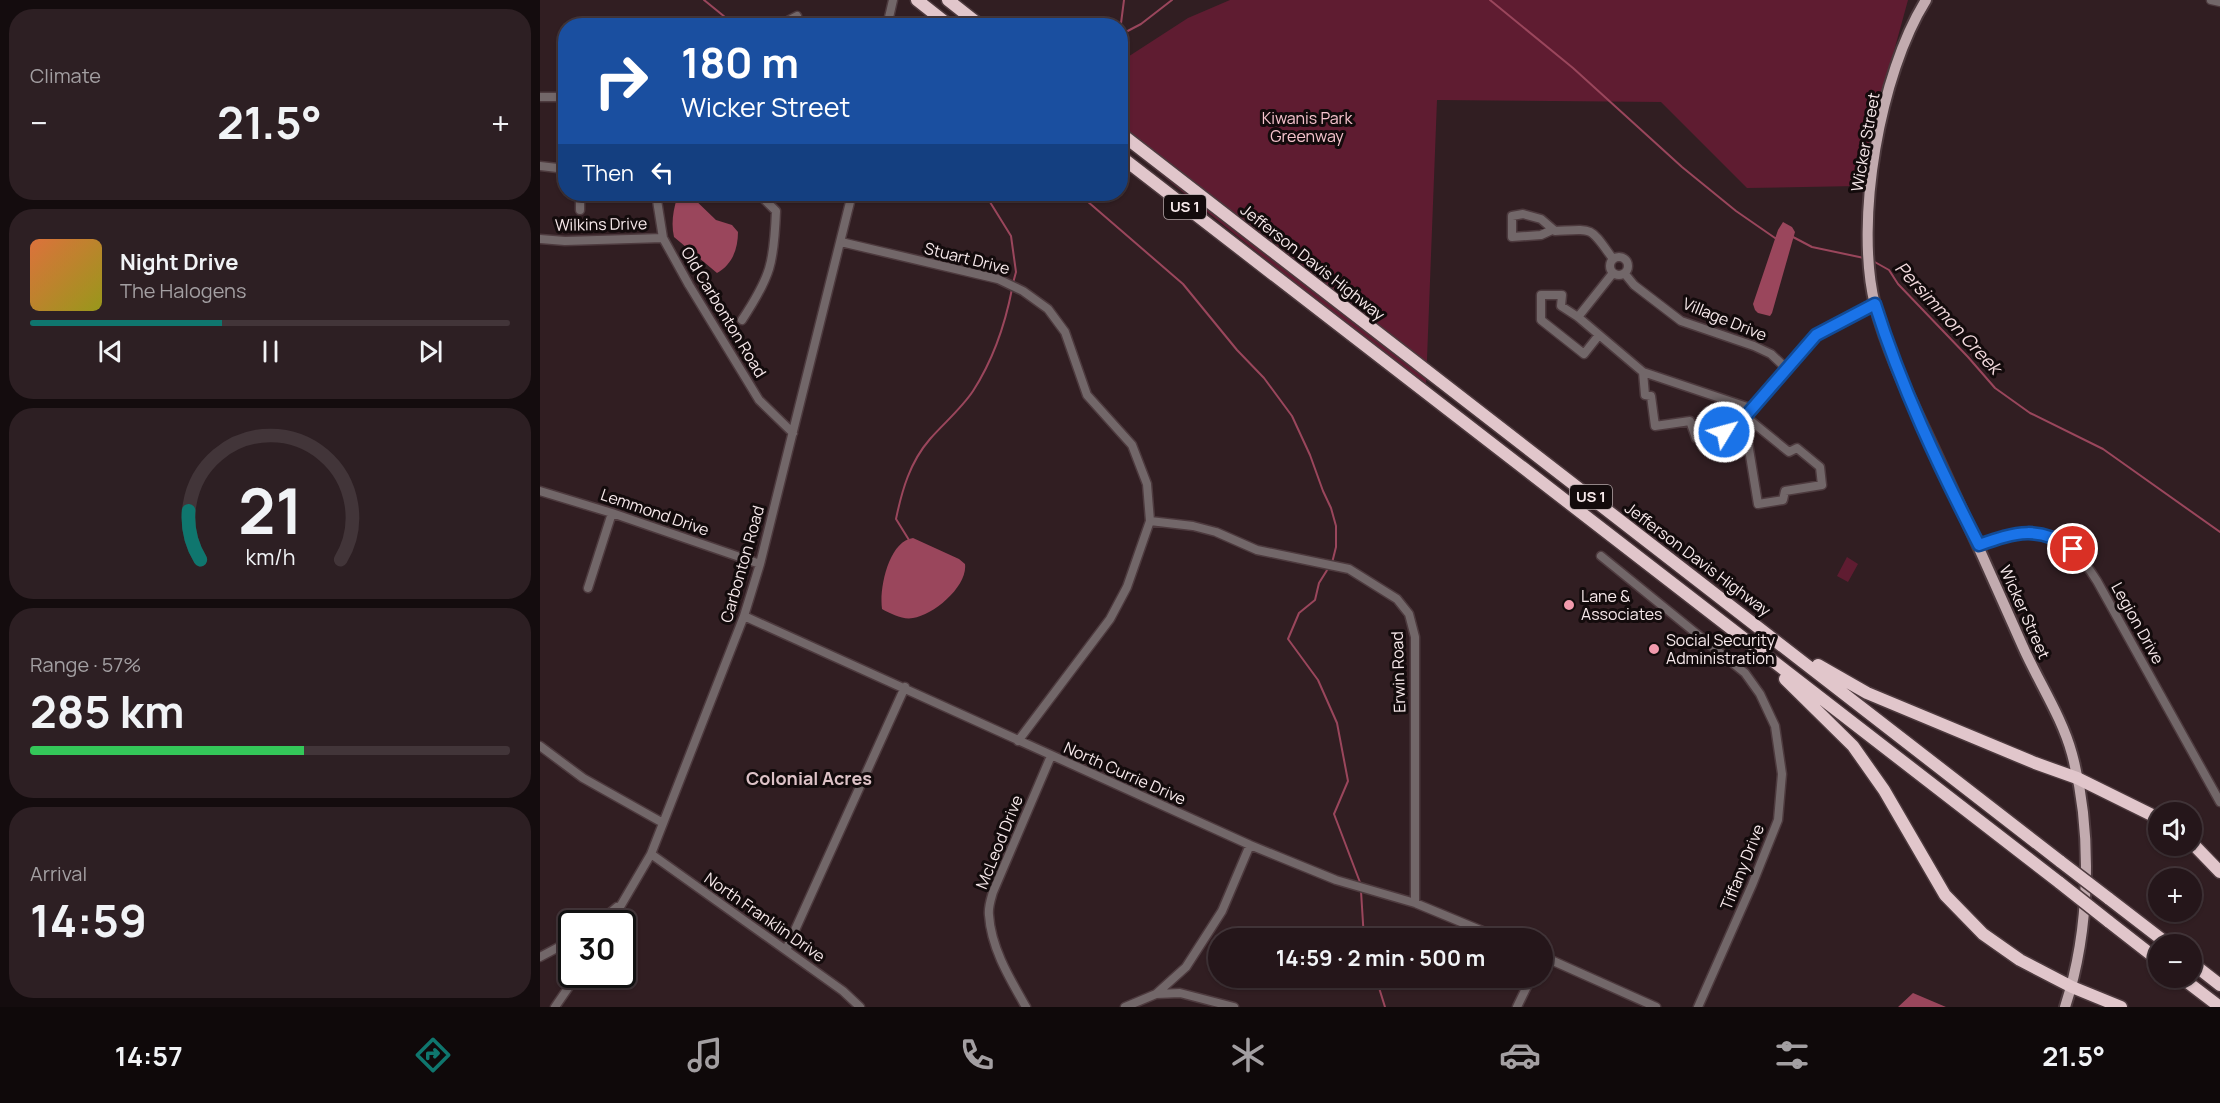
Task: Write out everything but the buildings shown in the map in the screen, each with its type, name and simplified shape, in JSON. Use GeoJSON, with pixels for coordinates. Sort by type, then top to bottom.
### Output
{"type":"FeatureCollection","features":[{"type":"Feature","properties":{"kind":"highway"},"geometry":{"type":"LineString","coordinates":[[948,0],[971,18]]}},
{"type":"Feature","properties":{"kind":"highway"},"geometry":{"type":"LineString","coordinates":[[919,2],[940,18]]}},
{"type":"Feature","properties":{"kind":"highway","name":"Jefferson Davis Highway"},"geometry":{"type":"LineString","coordinates":[[1128,139],[2155,934]]}},
{"type":"Feature","properties":{"kind":"highway","name":"Jefferson Davis Highway"},"geometry":{"type":"LineString","coordinates":[[1128,162],[2148,952]]}},
{"type":"Feature","properties":{"kind":"highway"},"geometry":{"type":"LineString","coordinates":[[1739,634],[1853,746],[1884,790],[1945,895],[1983,934],[2020,960],[2072,987],[2121,1007]]}},
{"type":"Feature","properties":{"kind":"highway"},"geometry":{"type":"LineString","coordinates":[[1769,634],[1867,693],[2035,763],[2077,778],[2148,813]]}},
{"type":"Feature","properties":{"kind":"highway"},"geometry":{"type":"LineString","coordinates":[[2202,853],[2220,872]]}},
{"type":"Feature","properties":{"kind":"highway"},"geometry":{"type":"LineString","coordinates":[[2202,971],[2220,985]]}},
{"type":"Feature","properties":{"kind":"highway"},"geometry":{"type":"LineString","coordinates":[[2195,988],[2220,1007]]}},
{"type":"Feature","properties":{"kind":"main road","name":"Wicker Street"},"geometry":{"type":"LineString","coordinates":[[1926,0],[1916,16],[1883,111],[1870,194],[1868,265],[1875,304],[1915,409],[1979,545],[2031,665],[2066,733],[2077,778],[2086,851],[2086,890],[2079,948],[2072,987],[2065,1007]]}},
{"type":"Feature","properties":{"kind":"street"},"geometry":{"type":"LineString","coordinates":[[889,18],[893,0]]}},
{"type":"Feature","properties":{"kind":"street"},"geometry":{"type":"LineString","coordinates":[[2211,0],[2220,2]]}},
{"type":"Feature","properties":{"kind":"street"},"geometry":{"type":"LineString","coordinates":[[793,18],[797,16]]}},
{"type":"Feature","properties":{"kind":"street"},"geometry":{"type":"LineString","coordinates":[[540,97],[558,98]]}},
{"type":"Feature","properties":{"kind":"street"},"geometry":{"type":"LineString","coordinates":[[540,166],[558,169]]}},
{"type":"Feature","properties":{"kind":"street"},"geometry":{"type":"LineString","coordinates":[[580,201],[580,210]]}},
{"type":"Feature","properties":{"kind":"street","name":"Old Carbonton Road"},"geometry":{"type":"LineString","coordinates":[[658,201],[663,238],[689,285],[759,400],[793,433]]}},
{"type":"Feature","properties":{"kind":"street"},"geometry":{"type":"LineString","coordinates":[[742,320],[769,274],[775,252],[776,211],[766,201]]}},
{"type":"Feature","properties":{"kind":"street","name":"Carbonton Road"},"geometry":{"type":"LineString","coordinates":[[619,910],[651,854],[744,616],[793,433],[850,201]]}},
{"type":"Feature","properties":{"kind":"street","name":"Village Drive"},"geometry":{"type":"LineString","coordinates":[[1551,230],[1541,219],[1523,214],[1512,216],[1512,237],[1541,235],[1551,230],[1587,229],[1594,233],[1613,259],[1618,257],[1626,260],[1629,267],[1624,274],[1634,285],[1681,321],[1754,346],[1771,354],[1787,369]]}},
{"type":"Feature","properties":{"kind":"street","name":"Wilkins Drive"},"geometry":{"type":"LineString","coordinates":[[540,239],[565,241],[663,238]]}},
{"type":"Feature","properties":{"kind":"street","name":"Stuart Drive"},"geometry":{"type":"LineString","coordinates":[[841,242],[998,279],[1023,291],[1048,309],[1065,332],[1087,395],[1132,445],[1147,484],[1150,520],[1126,587],[1110,620],[1018,741]]}},
{"type":"Feature","properties":{"kind":"street"},"geometry":{"type":"LineString","coordinates":[[1613,259],[1610,266],[1613,273],[1620,276],[1624,274]]}},
{"type":"Feature","properties":{"kind":"street"},"geometry":{"type":"LineString","coordinates":[[1578,317],[1613,273]]}},
{"type":"Feature","properties":{"kind":"street"},"geometry":{"type":"LineString","coordinates":[[1599,335],[1584,354],[1541,320],[1541,295],[1562,295],[1561,306],[1578,317],[1643,372],[1753,409]]}},
{"type":"Feature","properties":{"kind":"street"},"geometry":{"type":"LineString","coordinates":[[1643,372],[1645,395],[1651,396],[1655,426],[1690,421],[1696,438],[1724,432],[1737,426],[1746,417],[1816,335],[1875,304]]}},
{"type":"Feature","properties":{"kind":"street"},"geometry":{"type":"LineString","coordinates":[[1737,426],[1745,435],[1748,443],[1758,504],[1783,500],[1785,490],[1822,485],[1820,467],[1797,448],[1789,452],[1746,417]]}},
{"type":"Feature","properties":{"kind":"street","name":"Lemmond Drive"},"geometry":{"type":"LineString","coordinates":[[540,491],[612,513],[759,564]]}},
{"type":"Feature","properties":{"kind":"street"},"geometry":{"type":"LineString","coordinates":[[588,588],[612,513]]}},
{"type":"Feature","properties":{"kind":"street","name":"Erwin Road"},"geometry":{"type":"LineString","coordinates":[[1150,520],[1193,526],[1216,532],[1257,550],[1282,557],[1349,569],[1397,599],[1409,614],[1415,637],[1415,903]]}},
{"type":"Feature","properties":{"kind":"street","name":"Legion Drive"},"geometry":{"type":"LineString","coordinates":[[1979,545],[2016,533],[2031,532],[2045,533],[2073,549],[2086,563],[2097,581],[2220,802]]}},
{"type":"Feature","properties":{"kind":"street","name":"Tiffany Drive"},"geometry":{"type":"LineString","coordinates":[[1601,556],[1744,673],[1760,694],[1775,726],[1782,774],[1778,820],[1698,1007]]}},
{"type":"Feature","properties":{"kind":"street","name":"North Currie Drive"},"geometry":{"type":"LineString","coordinates":[[744,616],[1250,845],[1336,880],[1415,903],[1475,928]]}},
{"type":"Feature","properties":{"kind":"street"},"geometry":{"type":"LineString","coordinates":[[786,950],[905,687]]}},
{"type":"Feature","properties":{"kind":"street"},"geometry":{"type":"LineString","coordinates":[[540,746],[583,778],[663,823]]}},
{"type":"Feature","properties":{"kind":"street","name":"McLeod Drive"},"geometry":{"type":"LineString","coordinates":[[1026,1007],[1008,976],[991,930],[988,913],[993,892],[1051,756]]}},
{"type":"Feature","properties":{"kind":"street"},"geometry":{"type":"LineString","coordinates":[[1125,1007],[1156,994],[1186,967],[1222,912],[1250,845]]}},
{"type":"Feature","properties":{"kind":"street","name":"North Franklin Drive"},"geometry":{"type":"LineString","coordinates":[[651,854],[843,991],[860,1007]]}},
{"type":"Feature","properties":{"kind":"street"},"geometry":{"type":"LineString","coordinates":[[614,910],[624,902]]}},
{"type":"Feature","properties":{"kind":"street"},"geometry":{"type":"LineString","coordinates":[[540,957],[558,947]]}},
{"type":"Feature","properties":{"kind":"street"},"geometry":{"type":"LineString","coordinates":[[1553,961],[1656,1007]]}},
{"type":"Feature","properties":{"kind":"street"},"geometry":{"type":"LineString","coordinates":[[555,1007],[568,988]]}},
{"type":"Feature","properties":{"kind":"street"},"geometry":{"type":"LineString","coordinates":[[1517,1007],[1526,988]]}},
{"type":"Feature","properties":{"kind":"street"},"geometry":{"type":"LineString","coordinates":[[1156,994],[1180,993],[1234,1007]]}},
{"type":"Feature","properties":{"kind":"green space","name":"Kiwanis Park Greenway"},"geometry":{"type":"Polygon","coordinates":[[[1230,0],[1908,0],[1857,186],[1747,188],[1661,102],[1437,100],[1426,385],[1374,347],[1128,148],[1128,57],[1188,18],[1230,0]]]}},
{"type":"Feature","properties":{"kind":"green space"},"geometry":{"type":"Polygon","coordinates":[[[1847,557],[1858,564],[1848,582],[1837,576],[1847,557]]]}},
{"type":"Feature","properties":{"kind":"shaded area"},"geometry":{"type":"Polygon","coordinates":[[[676,201],[696,201],[716,220],[732,225],[738,232],[737,244],[727,266],[717,273],[674,237],[676,201]]]}},
{"type":"Feature","properties":{"kind":"shaded area"},"geometry":{"type":"Polygon","coordinates":[[[1783,222],[1792,227],[1795,232],[1770,316],[1758,313],[1753,304],[1778,230],[1783,222]]]}},
{"type":"Feature","properties":{"kind":"shaded area"},"geometry":{"type":"Polygon","coordinates":[[[913,538],[965,564],[961,581],[948,598],[921,616],[905,618],[882,609],[882,589],[892,556],[905,541],[913,538]]]}},
{"type":"Feature","properties":{"kind":"shaded area"},"geometry":{"type":"Polygon","coordinates":[[[1913,993],[1946,1007],[1898,1007],[1913,993]]]}},
{"type":"Feature","properties":{"kind":"waterway"},"geometry":{"type":"LineString","coordinates":[[704,0],[726,18]]}},
{"type":"Feature","properties":{"kind":"waterway"},"geometry":{"type":"LineString","coordinates":[[1122,18],[1124,0]]}},
{"type":"Feature","properties":{"kind":"waterway"},"geometry":{"type":"LineString","coordinates":[[1128,31],[1141,24],[1172,0]]}},
{"type":"Feature","properties":{"kind":"waterway","name":"Persimmon Creek"},"geometry":{"type":"LineString","coordinates":[[1490,0],[1573,68],[1682,167],[1736,211],[1778,238]]}},
{"type":"Feature","properties":{"kind":"waterway"},"geometry":{"type":"LineString","coordinates":[[989,201],[1011,236],[1016,272],[1013,283]]}},
{"type":"Feature","properties":{"kind":"waterway"},"geometry":{"type":"LineString","coordinates":[[1087,201],[1183,284],[1237,350],[1264,378],[1292,416],[1310,455],[1336,526],[1336,547],[1332,563]]}},
{"type":"Feature","properties":{"kind":"waterway","name":"Persimmon Creek"},"geometry":{"type":"LineString","coordinates":[[1793,237],[1812,247],[1864,258]]}},
{"type":"Feature","properties":{"kind":"waterway","name":"Persimmon Creek"},"geometry":{"type":"LineString","coordinates":[[1873,261],[1889,270],[1898,284],[1995,388],[2030,413],[2103,449],[2220,532]]}},
{"type":"Feature","properties":{"kind":"waterway"},"geometry":{"type":"LineString","coordinates":[[909,540],[896,519],[908,477],[923,448],[963,404],[987,367],[1006,316],[1012,289]]}},
{"type":"Feature","properties":{"kind":"waterway"},"geometry":{"type":"LineString","coordinates":[[1329,567],[1319,583],[1315,600],[1299,613],[1288,639],[1318,680],[1337,723],[1348,781],[1334,814],[1361,885]]}},
{"type":"Feature","properties":{"kind":"waterway"},"geometry":{"type":"LineString","coordinates":[[1361,891],[1363,928]]}},
{"type":"Feature","properties":{"kind":"waterway"},"geometry":{"type":"LineString","coordinates":[[1379,988],[1385,1007]]}},
{"type":"Feature","properties":{"kind":"place","name":"Lane & Associates"},"geometry":{"type":"Point","coordinates":[1569,605]}},
{"type":"Feature","properties":{"kind":"place","name":"Social Security Administration"},"geometry":{"type":"Point","coordinates":[1654,649]}},
{"type":"Feature","properties":{"kind":"district","name":"Colonial Acres"},"geometry":{"type":"Point","coordinates":[809,779]}},
{"type":"Feature","properties":{"kind":"route"},"geometry":{"type":"LineString","coordinates":[[1724,432],[1737,426],[1816,335],[1875,304],[1898,370],[1979,545],[2016,533],[2031,532],[2045,533],[2073,549]]}}]}
